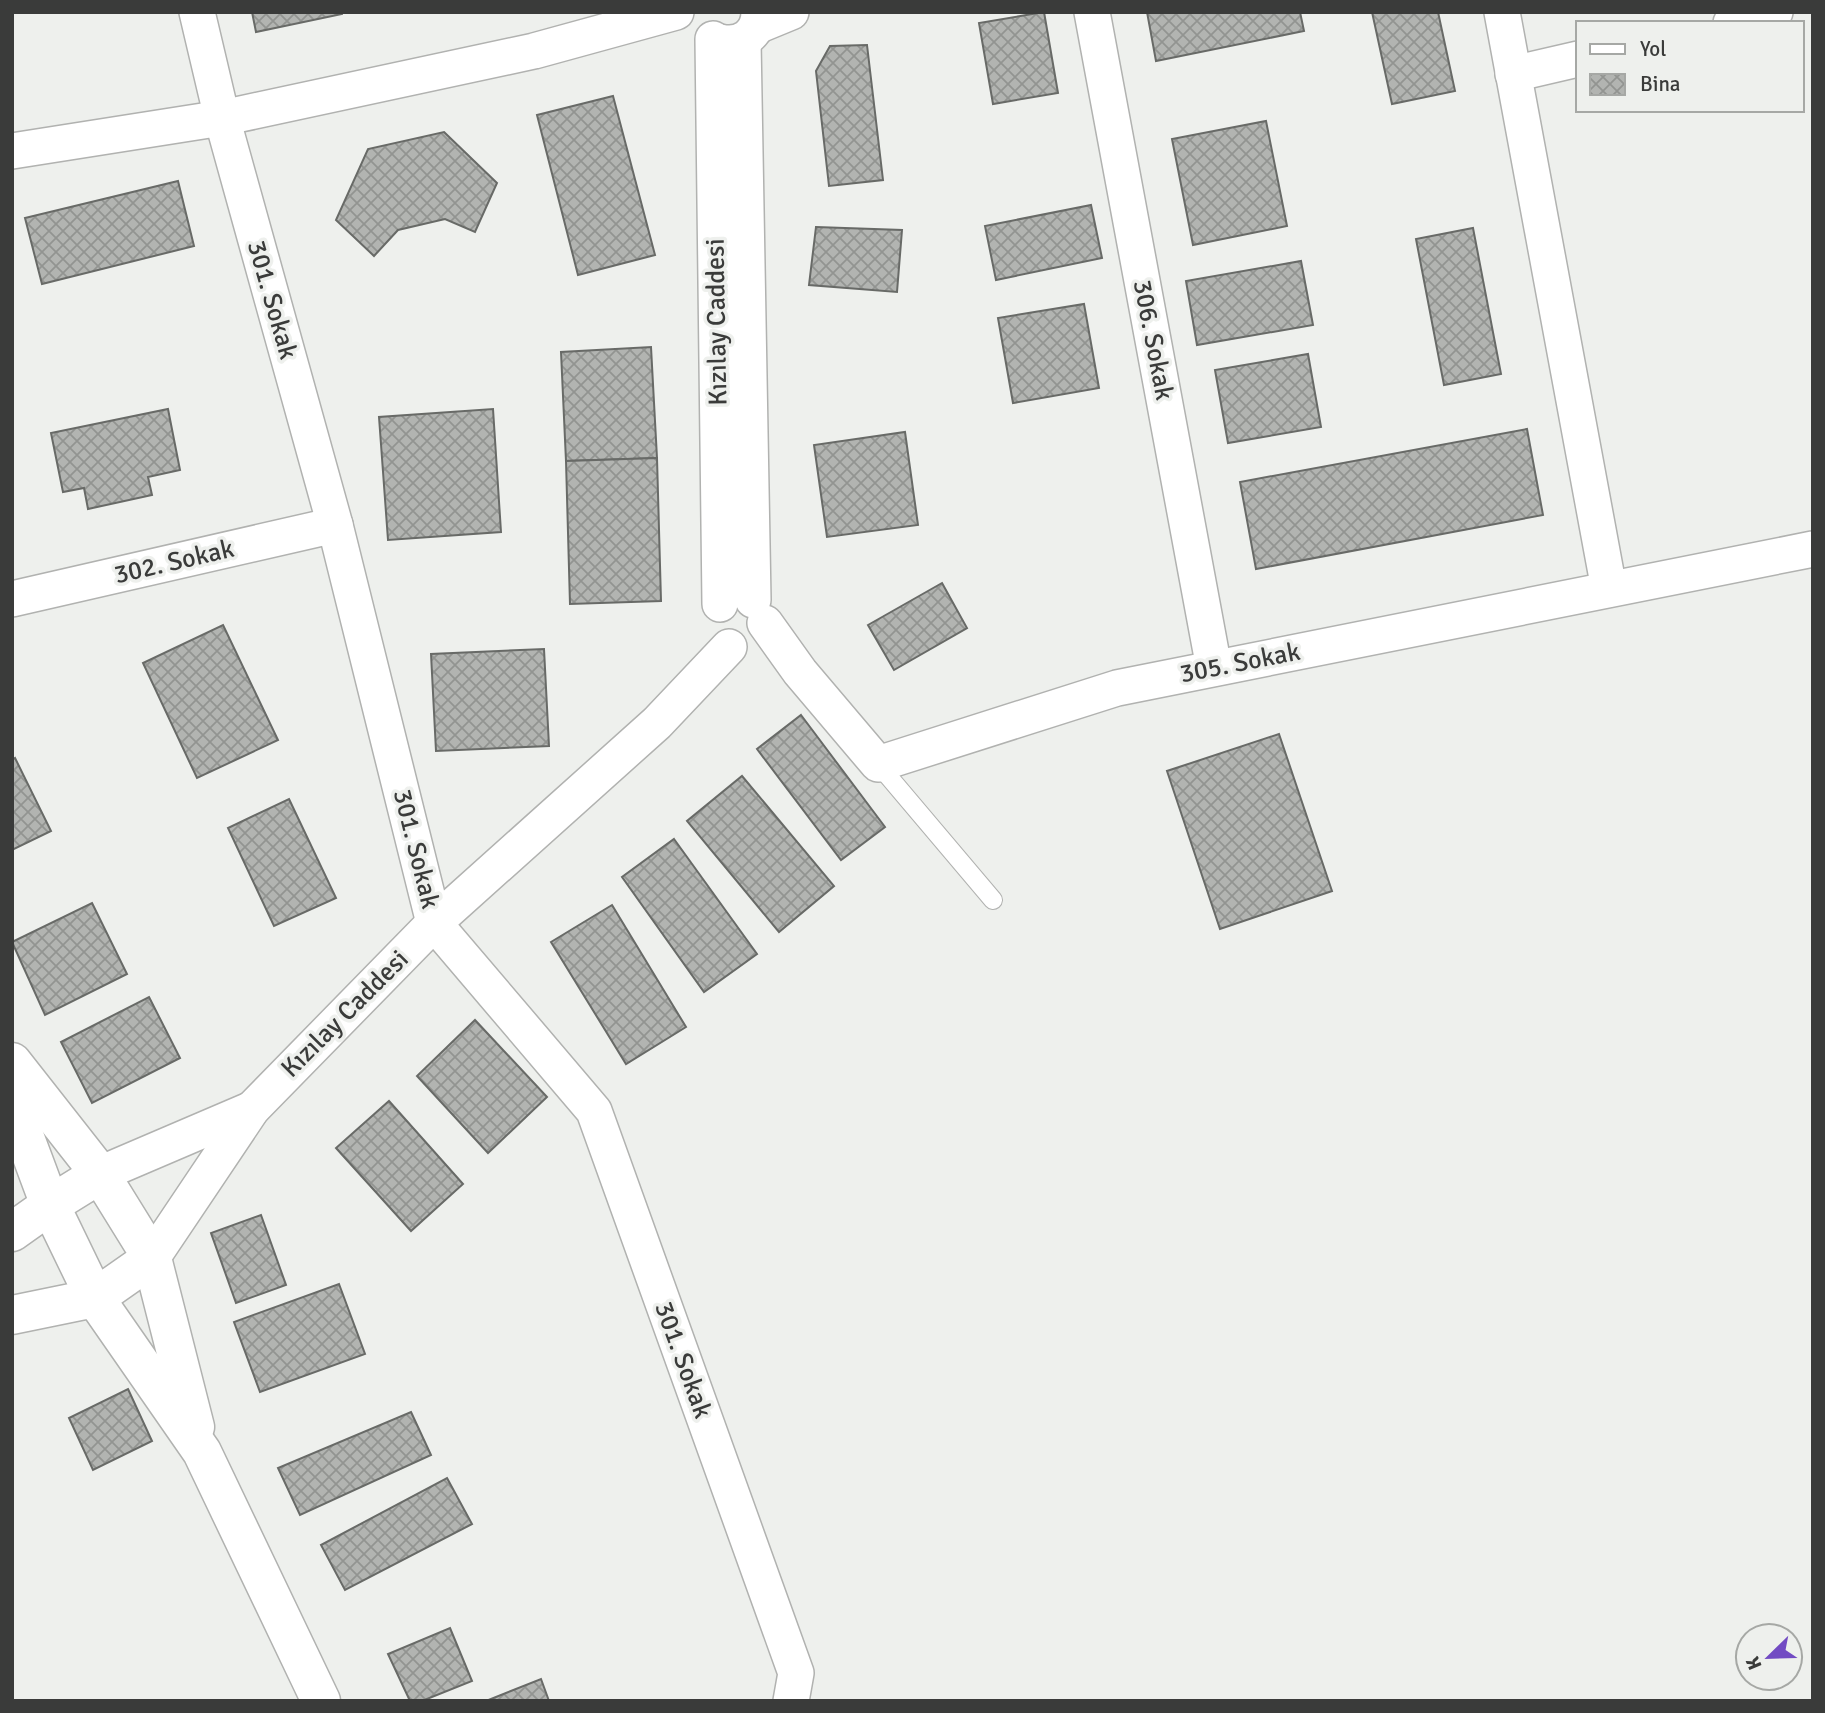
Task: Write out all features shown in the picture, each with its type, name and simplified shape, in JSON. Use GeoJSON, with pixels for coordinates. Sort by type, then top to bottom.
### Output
{"type":"FeatureCollection","features":[{"type":"Feature","properties":{"kind":"street","name":"301. Sokak"},"geometry":{"type":"LineString","coordinates":[[197,12],[222,118],[335,525],[434,923],[594,1111],[796,1673],[791,1701]]}},
{"type":"Feature","properties":{"kind":"street"},"geometry":{"type":"LineString","coordinates":[[12,151],[222,118],[534,51],[676,12]]}},
{"type":"Feature","properties":{"kind":"street"},"geometry":{"type":"LineString","coordinates":[[534,51],[730,27],[791,12]]}},
{"type":"Feature","properties":{"kind":"street","name":"306. Sokak"},"geometry":{"type":"LineString","coordinates":[[1092,12],[1214,668]]}},
{"type":"Feature","properties":{"kind":"street"},"geometry":{"type":"LineString","coordinates":[[1502,12],[1609,589]]}},
{"type":"Feature","properties":{"kind":"street"},"geometry":{"type":"LineString","coordinates":[[1739,21],[1775,12]]}},
{"type":"Feature","properties":{"kind":"street","name":"Kızılay Caddesi"},"geometry":{"type":"LineString","coordinates":[[152,1258],[252,1109],[434,923],[657,723],[738,625],[730,27]]}},
{"type":"Feature","properties":{"kind":"street"},"geometry":{"type":"LineString","coordinates":[[1513,74],[1576,58]]}},
{"type":"Feature","properties":{"kind":"street","name":"302. Sokak"},"geometry":{"type":"LineString","coordinates":[[12,599],[335,525]]}},
{"type":"Feature","properties":{"kind":"street","name":"305. Sokak"},"geometry":{"type":"LineString","coordinates":[[878,764],[1117,688],[1813,549]]}},
{"type":"Feature","properties":{"kind":"street"},"geometry":{"type":"LineString","coordinates":[[738,625],[800,672],[878,764]]}},
{"type":"Feature","properties":{"kind":"street"},"geometry":{"type":"LineString","coordinates":[[12,1062],[100,1174],[152,1258],[202,1452]]}},
{"type":"Feature","properties":{"kind":"street"},"geometry":{"type":"LineString","coordinates":[[12,1102],[50,1205],[96,1298],[202,1452],[321,1701]]}},
{"type":"Feature","properties":{"kind":"street","name":"Kızılay Caddesi"},"geometry":{"type":"LineString","coordinates":[[100,1174],[252,1109]]}},
{"type":"Feature","properties":{"kind":"street"},"geometry":{"type":"LineString","coordinates":[[12,1232],[100,1174]]}},
{"type":"Feature","properties":{"kind":"street"},"geometry":{"type":"LineString","coordinates":[[12,1315],[96,1298],[152,1258]]}},
{"type":"Feature","properties":{"kind":"lane"},"geometry":{"type":"LineString","coordinates":[[878,764],[993,900]]}},
{"type":"Feature","properties":{"kind":"building"},"geometry":{"type":"Polygon","coordinates":[[[252,12],[342,12],[342,14],[256,32],[252,12]]]}},
{"type":"Feature","properties":{"kind":"building"},"geometry":{"type":"Polygon","coordinates":[[[1044,12],[1058,93],[993,104],[979,23],[1044,12]]]}},
{"type":"Feature","properties":{"kind":"building"},"geometry":{"type":"Polygon","coordinates":[[[1147,12],[1300,12],[1304,31],[1156,61],[1147,12]]]}},
{"type":"Feature","properties":{"kind":"building"},"geometry":{"type":"Polygon","coordinates":[[[1372,12],[1438,12],[1455,91],[1392,104],[1372,12]]]}},
{"type":"Feature","properties":{"kind":"building"},"geometry":{"type":"Polygon","coordinates":[[[867,45],[883,180],[829,186],[816,71],[830,46],[867,45]]]}},
{"type":"Feature","properties":{"kind":"building"},"geometry":{"type":"Polygon","coordinates":[[[613,96],[655,255],[578,275],[537,115],[613,96]]]}},
{"type":"Feature","properties":{"kind":"building"},"geometry":{"type":"Polygon","coordinates":[[[1266,121],[1287,226],[1193,245],[1172,139],[1266,121]]]}},
{"type":"Feature","properties":{"kind":"building"},"geometry":{"type":"Polygon","coordinates":[[[444,132],[497,183],[475,232],[445,219],[398,230],[374,256],[336,220],[368,149],[444,132]]]}},
{"type":"Feature","properties":{"kind":"building"},"geometry":{"type":"Polygon","coordinates":[[[178,181],[194,246],[42,284],[25,218],[178,181]]]}},
{"type":"Feature","properties":{"kind":"building"},"geometry":{"type":"Polygon","coordinates":[[[1091,205],[1102,258],[996,280],[985,226],[1091,205]]]}},
{"type":"Feature","properties":{"kind":"building"},"geometry":{"type":"Polygon","coordinates":[[[816,227],[902,230],[897,292],[809,285],[816,227]]]}},
{"type":"Feature","properties":{"kind":"building"},"geometry":{"type":"Polygon","coordinates":[[[1473,228],[1501,374],[1444,385],[1416,239],[1473,228]]]}},
{"type":"Feature","properties":{"kind":"building"},"geometry":{"type":"Polygon","coordinates":[[[1301,261],[1313,325],[1197,345],[1186,281],[1301,261]]]}},
{"type":"Feature","properties":{"kind":"building"},"geometry":{"type":"Polygon","coordinates":[[[1084,304],[1099,388],[1013,403],[998,318],[1084,304]]]}},
{"type":"Feature","properties":{"kind":"building"},"geometry":{"type":"Polygon","coordinates":[[[651,347],[657,458],[566,461],[561,352],[651,347]]]}},
{"type":"Feature","properties":{"kind":"building"},"geometry":{"type":"Polygon","coordinates":[[[1308,354],[1321,427],[1228,443],[1215,370],[1308,354]]]}},
{"type":"Feature","properties":{"kind":"building"},"geometry":{"type":"Polygon","coordinates":[[[168,409],[180,470],[148,477],[152,495],[88,509],[84,488],[63,492],[51,433],[168,409]]]}},
{"type":"Feature","properties":{"kind":"building"},"geometry":{"type":"Polygon","coordinates":[[[493,409],[501,532],[388,540],[379,417],[493,409]]]}},
{"type":"Feature","properties":{"kind":"building"},"geometry":{"type":"Polygon","coordinates":[[[1527,429],[1543,515],[1256,569],[1240,482],[1527,429]]]}},
{"type":"Feature","properties":{"kind":"building"},"geometry":{"type":"Polygon","coordinates":[[[905,432],[918,525],[827,537],[814,445],[905,432]]]}},
{"type":"Feature","properties":{"kind":"building"},"geometry":{"type":"Polygon","coordinates":[[[657,458],[661,601],[570,604],[566,461],[657,458]]]}},
{"type":"Feature","properties":{"kind":"building"},"geometry":{"type":"Polygon","coordinates":[[[942,583],[967,628],[894,670],[868,625],[942,583]]]}},
{"type":"Feature","properties":{"kind":"building"},"geometry":{"type":"Polygon","coordinates":[[[223,625],[278,740],[197,778],[143,663],[223,625]]]}},
{"type":"Feature","properties":{"kind":"building"},"geometry":{"type":"Polygon","coordinates":[[[544,649],[549,746],[436,751],[431,654],[544,649]]]}},
{"type":"Feature","properties":{"kind":"building"},"geometry":{"type":"Polygon","coordinates":[[[801,715],[885,827],[841,860],[757,749],[801,715]]]}},
{"type":"Feature","properties":{"kind":"building"},"geometry":{"type":"Polygon","coordinates":[[[1279,734],[1332,891],[1220,929],[1167,771],[1279,734]]]}},
{"type":"Feature","properties":{"kind":"building"},"geometry":{"type":"Polygon","coordinates":[[[15,758],[51,831],[12,850],[12,760],[15,758]]]}},
{"type":"Feature","properties":{"kind":"building"},"geometry":{"type":"Polygon","coordinates":[[[742,776],[834,886],[779,932],[687,821],[742,776]]]}},
{"type":"Feature","properties":{"kind":"building"},"geometry":{"type":"Polygon","coordinates":[[[289,799],[336,898],[274,926],[228,828],[289,799]]]}},
{"type":"Feature","properties":{"kind":"building"},"geometry":{"type":"Polygon","coordinates":[[[674,839],[757,954],[704,992],[622,877],[674,839]]]}},
{"type":"Feature","properties":{"kind":"building"},"geometry":{"type":"Polygon","coordinates":[[[92,903],[127,974],[45,1015],[12,942],[92,903]]]}},
{"type":"Feature","properties":{"kind":"building"},"geometry":{"type":"Polygon","coordinates":[[[612,905],[686,1027],[626,1064],[551,942],[612,905]]]}},
{"type":"Feature","properties":{"kind":"building"},"geometry":{"type":"Polygon","coordinates":[[[149,997],[180,1058],[92,1103],[61,1042],[149,997]]]}},
{"type":"Feature","properties":{"kind":"building"},"geometry":{"type":"Polygon","coordinates":[[[475,1020],[547,1097],[488,1153],[417,1076],[475,1020]]]}},
{"type":"Feature","properties":{"kind":"building"},"geometry":{"type":"Polygon","coordinates":[[[389,1101],[463,1184],[411,1231],[336,1148],[389,1101]]]}},
{"type":"Feature","properties":{"kind":"building"},"geometry":{"type":"Polygon","coordinates":[[[261,1215],[286,1285],[236,1303],[211,1233],[261,1215]]]}},
{"type":"Feature","properties":{"kind":"building"},"geometry":{"type":"Polygon","coordinates":[[[339,1284],[365,1354],[260,1392],[234,1322],[339,1284]]]}},
{"type":"Feature","properties":{"kind":"building"},"geometry":{"type":"Polygon","coordinates":[[[128,1389],[152,1441],[93,1470],[69,1418],[128,1389]]]}},
{"type":"Feature","properties":{"kind":"building"},"geometry":{"type":"Polygon","coordinates":[[[411,1412],[431,1455],[300,1515],[278,1468],[411,1412]]]}},
{"type":"Feature","properties":{"kind":"building"},"geometry":{"type":"Polygon","coordinates":[[[447,1478],[472,1524],[345,1590],[321,1545],[447,1478]]]}},
{"type":"Feature","properties":{"kind":"building"},"geometry":{"type":"Polygon","coordinates":[[[450,1628],[472,1681],[422,1701],[410,1701],[388,1654],[450,1628]]]}},
{"type":"Feature","properties":{"kind":"building"},"geometry":{"type":"Polygon","coordinates":[[[541,1679],[549,1701],[486,1701],[541,1679]]]}}]}
